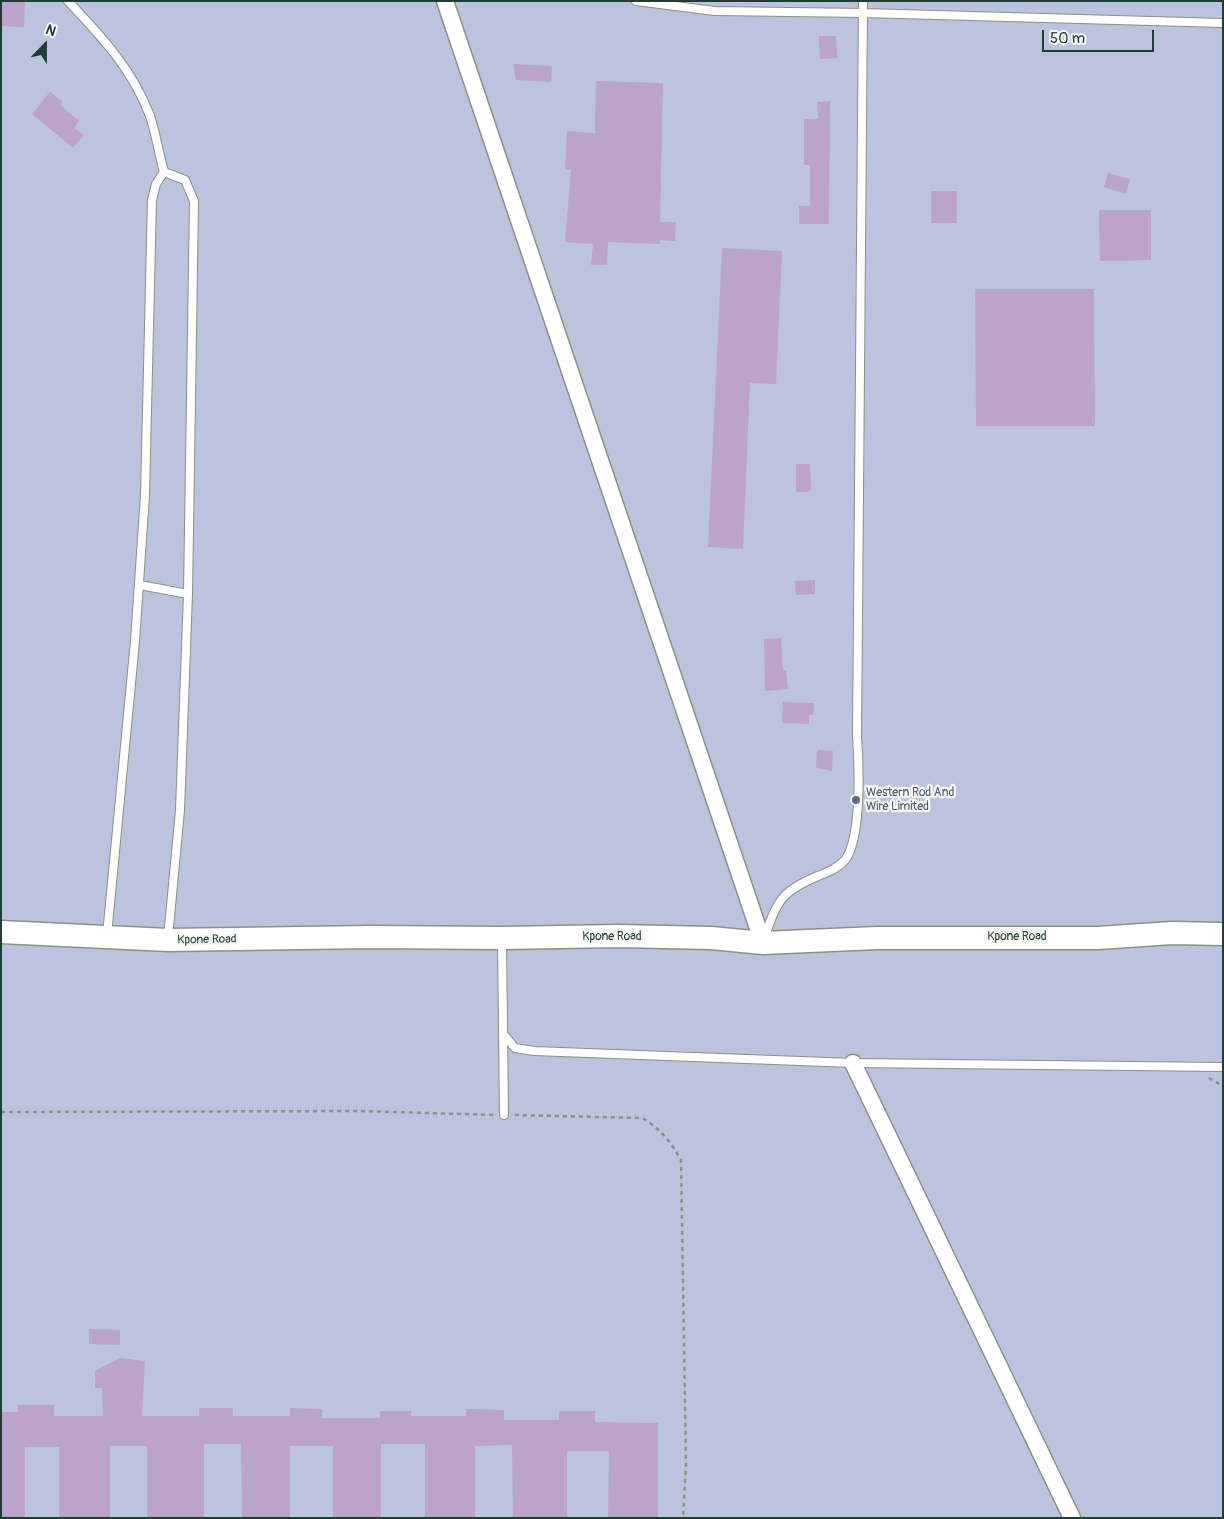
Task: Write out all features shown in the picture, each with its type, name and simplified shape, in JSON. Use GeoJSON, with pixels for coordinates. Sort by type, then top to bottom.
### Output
{"type":"FeatureCollection","features":[{"type":"Feature","properties":{"kind":"main road","name":"Kpone Road"},"geometry":{"type":"LineString","coordinates":[[1,932],[168,940],[369,937],[661,937],[763,943],[877,938],[1098,938],[1172,933],[1223,934]]}},
{"type":"Feature","properties":{"kind":"street"},"geometry":{"type":"LineString","coordinates":[[445,1],[763,943]]}},
{"type":"Feature","properties":{"kind":"street"},"geometry":{"type":"LineString","coordinates":[[853,1062],[1072,1518]]}},
{"type":"Feature","properties":{"kind":"lane"},"geometry":{"type":"LineString","coordinates":[[68,1],[119,58],[136,87],[150,116],[164,172],[156,184],[152,200],[145,495],[140,585],[107,938]]}},
{"type":"Feature","properties":{"kind":"lane"},"geometry":{"type":"LineString","coordinates":[[636,1],[715,11],[864,13],[1223,23]]}},
{"type":"Feature","properties":{"kind":"lane"},"geometry":{"type":"LineString","coordinates":[[763,943],[771,918],[787,891],[839,866],[850,852],[855,836],[859,766],[857,736],[863,1]]}},
{"type":"Feature","properties":{"kind":"lane"},"geometry":{"type":"LineString","coordinates":[[164,172],[185,180],[194,201],[188,594],[180,810],[168,940]]}},
{"type":"Feature","properties":{"kind":"lane"},"geometry":{"type":"LineString","coordinates":[[140,585],[188,594]]}},
{"type":"Feature","properties":{"kind":"lane"},"geometry":{"type":"LineString","coordinates":[[502,938],[504,1115]]}},
{"type":"Feature","properties":{"kind":"lane"},"geometry":{"type":"LineString","coordinates":[[504,1035],[515,1048],[534,1051],[853,1062],[1223,1067]]}},
{"type":"Feature","properties":{"kind":"path"},"geometry":{"type":"LineString","coordinates":[[1,1112],[360,1111],[642,1118],[658,1127],[671,1142],[681,1160],[686,1465],[683,1518]]}},
{"type":"Feature","properties":{"kind":"shaded area"},"geometry":{"type":"Polygon","coordinates":[[[1,1],[1223,1],[1223,1518],[1,1518],[1,1]]]}},
{"type":"Feature","properties":{"kind":"building"},"geometry":{"type":"Polygon","coordinates":[[[1,1],[25,1],[24,27],[1,26],[1,1]]]}},
{"type":"Feature","properties":{"kind":"building"},"geometry":{"type":"Polygon","coordinates":[[[819,36],[836,36],[837,58],[820,59],[819,36]]]}},
{"type":"Feature","properties":{"kind":"building"},"geometry":{"type":"Polygon","coordinates":[[[513,64],[552,66],[551,82],[516,80],[513,64]]]}},
{"type":"Feature","properties":{"kind":"building"},"geometry":{"type":"Polygon","coordinates":[[[596,81],[663,83],[660,222],[676,222],[675,241],[660,240],[660,244],[608,242],[607,265],[591,265],[593,244],[565,242],[571,170],[565,170],[567,131],[595,133],[596,81]]]}},
{"type":"Feature","properties":{"kind":"building"},"geometry":{"type":"Polygon","coordinates":[[[50,92],[63,102],[60,105],[79,121],[74,128],[84,135],[73,148],[32,114],[50,92]]]}},
{"type":"Feature","properties":{"kind":"building"},"geometry":{"type":"Polygon","coordinates":[[[830,101],[829,224],[799,224],[799,206],[810,206],[810,165],[804,165],[804,119],[818,119],[817,102],[830,101]]]}},
{"type":"Feature","properties":{"kind":"building"},"geometry":{"type":"Polygon","coordinates":[[[1108,173],[1130,179],[1126,194],[1104,187],[1108,173]]]}},
{"type":"Feature","properties":{"kind":"building"},"geometry":{"type":"Polygon","coordinates":[[[931,191],[957,191],[957,223],[931,223],[931,191]]]}},
{"type":"Feature","properties":{"kind":"building"},"geometry":{"type":"Polygon","coordinates":[[[1099,210],[1151,210],[1151,260],[1100,261],[1099,210]]]}},
{"type":"Feature","properties":{"kind":"building"},"geometry":{"type":"Polygon","coordinates":[[[722,248],[782,251],[776,384],[750,383],[743,549],[708,547],[722,248]]]}},
{"type":"Feature","properties":{"kind":"building"},"geometry":{"type":"Polygon","coordinates":[[[975,289],[1094,289],[1095,426],[976,426],[975,289]]]}},
{"type":"Feature","properties":{"kind":"building"},"geometry":{"type":"Polygon","coordinates":[[[796,464],[810,464],[811,490],[808,492],[796,492],[796,464]]]}},
{"type":"Feature","properties":{"kind":"building"},"geometry":{"type":"Polygon","coordinates":[[[815,580],[815,594],[796,595],[795,581],[815,580]]]}},
{"type":"Feature","properties":{"kind":"building"},"geometry":{"type":"Polygon","coordinates":[[[781,638],[783,671],[786,671],[788,689],[765,691],[764,639],[781,638]]]}},
{"type":"Feature","properties":{"kind":"building"},"geometry":{"type":"Polygon","coordinates":[[[783,702],[814,703],[813,715],[809,715],[809,724],[782,723],[783,702]]]}},
{"type":"Feature","properties":{"kind":"building"},"geometry":{"type":"Polygon","coordinates":[[[817,750],[833,751],[832,771],[816,768],[817,750]]]}},
{"type":"Feature","properties":{"kind":"building"},"geometry":{"type":"Polygon","coordinates":[[[89,1329],[120,1330],[120,1345],[89,1344],[89,1329]]]}},
{"type":"Feature","properties":{"kind":"building"},"geometry":{"type":"Polygon","coordinates":[[[120,1358],[145,1361],[142,1416],[199,1416],[199,1408],[233,1408],[233,1416],[290,1416],[290,1408],[322,1409],[322,1418],[380,1418],[380,1411],[411,1411],[411,1416],[466,1416],[466,1409],[504,1410],[504,1420],[559,1420],[559,1411],[595,1411],[595,1422],[658,1423],[658,1518],[608,1518],[609,1451],[567,1451],[567,1518],[513,1518],[512,1445],[475,1446],[475,1518],[425,1518],[425,1444],[381,1444],[381,1518],[333,1518],[333,1446],[290,1446],[290,1518],[242,1518],[241,1444],[204,1444],[204,1518],[147,1518],[147,1446],[110,1446],[110,1518],[59,1518],[59,1447],[25,1447],[25,1518],[1,1518],[1,1412],[18,1412],[18,1405],[54,1405],[54,1416],[103,1416],[102,1388],[95,1388],[95,1371],[120,1358]]]}},
{"type":"Feature","properties":{"kind":"place","name":"Western Rod And Wire Limited"},"geometry":{"type":"Point","coordinates":[856,800]}}]}
